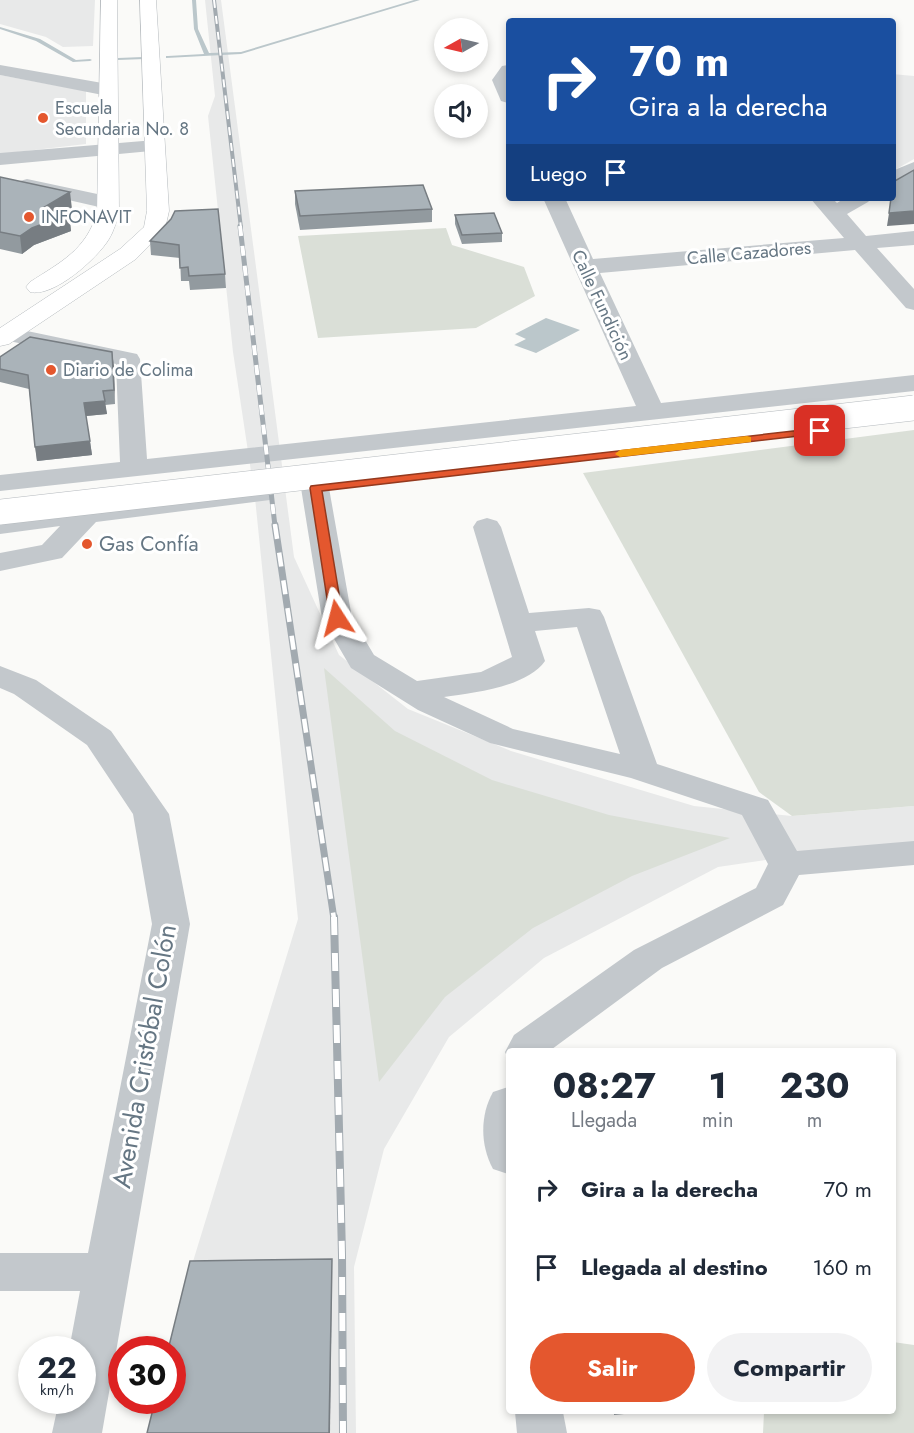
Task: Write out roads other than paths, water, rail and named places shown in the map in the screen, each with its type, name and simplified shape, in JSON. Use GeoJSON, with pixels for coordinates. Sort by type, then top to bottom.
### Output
{"type":"FeatureCollection","features":[{"type":"Feature","properties":{"kind":"main road"},"geometry":{"type":"LineString","coordinates":[[20,300],[89,252],[105,227],[108,203],[109,0]]}},
{"type":"Feature","properties":{"kind":"main road"},"geometry":{"type":"LineString","coordinates":[[4,337],[128,255],[154,229],[158,211],[148,0]]}},
{"type":"Feature","properties":{"kind":"main road"},"geometry":{"type":"LineString","coordinates":[[0,493],[914,393]]}},
{"type":"Feature","properties":{"kind":"main road"},"geometry":{"type":"LineString","coordinates":[[0,512],[914,408]]}},
{"type":"Feature","properties":{"kind":"street"},"geometry":{"type":"LineString","coordinates":[[0,70],[108,90]]}},
{"type":"Feature","properties":{"kind":"street"},"geometry":{"type":"LineString","coordinates":[[506,73],[501,80],[506,92]]}},
{"type":"Feature","properties":{"kind":"street"},"geometry":{"type":"LineString","coordinates":[[0,159],[108,148],[155,146]]}},
{"type":"Feature","properties":{"kind":"street"},"geometry":{"type":"LineString","coordinates":[[896,178],[914,168]]}},
{"type":"Feature","properties":{"kind":"street"},"geometry":{"type":"LineString","coordinates":[[11,182],[108,203]]}},
{"type":"Feature","properties":{"kind":"street","name":"Calle Fundición"},"geometry":{"type":"LineString","coordinates":[[555,201],[652,412]]}},
{"type":"Feature","properties":{"kind":"street"},"geometry":{"type":"LineString","coordinates":[[848,201],[827,206],[914,303]]}},
{"type":"Feature","properties":{"kind":"street","name":"Calle Cazadores"},"geometry":{"type":"LineString","coordinates":[[585,267],[914,238]]}},
{"type":"Feature","properties":{"kind":"street"},"geometry":{"type":"LineString","coordinates":[[4,337],[128,359],[134,469]]}},
{"type":"Feature","properties":{"kind":"street"},"geometry":{"type":"LineString","coordinates":[[0,483],[914,383]]}},
{"type":"Feature","properties":{"kind":"street"},"geometry":{"type":"LineString","coordinates":[[0,525],[914,420]]}},
{"type":"Feature","properties":{"kind":"street"},"geometry":{"type":"LineString","coordinates":[[291,452],[280,459],[278,468],[280,475],[286,483],[308,489]]}},
{"type":"Feature","properties":{"kind":"street"},"geometry":{"type":"LineString","coordinates":[[208,461],[224,464],[236,472],[238,480],[230,492],[212,500]]}},
{"type":"Feature","properties":{"kind":"street"},"geometry":{"type":"LineString","coordinates":[[308,489],[337,618],[362,661],[430,704],[502,736],[642,771],[756,808],[786,864]]}},
{"type":"Feature","properties":{"kind":"street"},"geometry":{"type":"LineString","coordinates":[[0,562],[52,552],[87,515]]}},
{"type":"Feature","properties":{"kind":"street"},"geometry":{"type":"LineString","coordinates":[[410,692],[489,681],[529,661],[487,527]]}},
{"type":"Feature","properties":{"kind":"street"},"geometry":{"type":"LineString","coordinates":[[518,623],[589,617],[642,771]]}},
{"type":"Feature","properties":{"kind":"street","name":"Avenida Cristóbal Colón"},"geometry":{"type":"LineString","coordinates":[[0,676],[25,687],[99,738],[151,814],[171,924],[77,1433]]}},
{"type":"Feature","properties":{"kind":"street"},"geometry":{"type":"LineString","coordinates":[[786,864],[914,853]]}},
{"type":"Feature","properties":{"kind":"street"},"geometry":{"type":"LineString","coordinates":[[527,1048],[648,959],[770,896],[786,864]]}},
{"type":"Feature","properties":{"kind":"street"},"geometry":{"type":"LineString","coordinates":[[506,1110],[504,1117],[506,1137]]}},
{"type":"Feature","properties":{"kind":"street"},"geometry":{"type":"LineString","coordinates":[[0,1272],[107,1272]]}},
{"type":"Feature","properties":{"kind":"street"},"geometry":{"type":"LineString","coordinates":[[539,1414],[542,1433]]}},
{"type":"Feature","properties":{"kind":"waterway"},"geometry":{"type":"LineString","coordinates":[[194,0],[196,29],[207,55]]}},
{"type":"Feature","properties":{"kind":"waterway"},"geometry":{"type":"LineString","coordinates":[[207,55],[241,53],[418,0]]}},
{"type":"Feature","properties":{"kind":"waterway"},"geometry":{"type":"LineString","coordinates":[[0,28],[38,40],[75,61],[90,60]]}},
{"type":"Feature","properties":{"kind":"waterway"},"geometry":{"type":"LineString","coordinates":[[168,57],[207,55]]}},
{"type":"Feature","properties":{"kind":"waterway"},"geometry":{"type":"LineString","coordinates":[[118,59],[143,58]]}},
{"type":"Feature","properties":{"kind":"railway"},"geometry":{"type":"LineString","coordinates":[[214,0],[241,228]]}},
{"type":"Feature","properties":{"kind":"railway"},"geometry":{"type":"LineString","coordinates":[[240,226],[275,526]]}},
{"type":"Feature","properties":{"kind":"railway"},"geometry":{"type":"LineString","coordinates":[[275,525],[334,919]]}},
{"type":"Feature","properties":{"kind":"railway"},"geometry":{"type":"LineString","coordinates":[[334,917],[342,1255],[343,1433]]}},
{"type":"Feature","properties":{"kind":"place","name":"Escuela Secundaria No. 8"},"geometry":{"type":"Point","coordinates":[43,118]}},
{"type":"Feature","properties":{"kind":"place","name":"INFONAVIT"},"geometry":{"type":"Point","coordinates":[29,217]}},
{"type":"Feature","properties":{"kind":"place","name":"Diario de Colima"},"geometry":{"type":"Point","coordinates":[51,370]}},
{"type":"Feature","properties":{"kind":"place","name":"Gas Confía"},"geometry":{"type":"Point","coordinates":[87,544]}}]}
